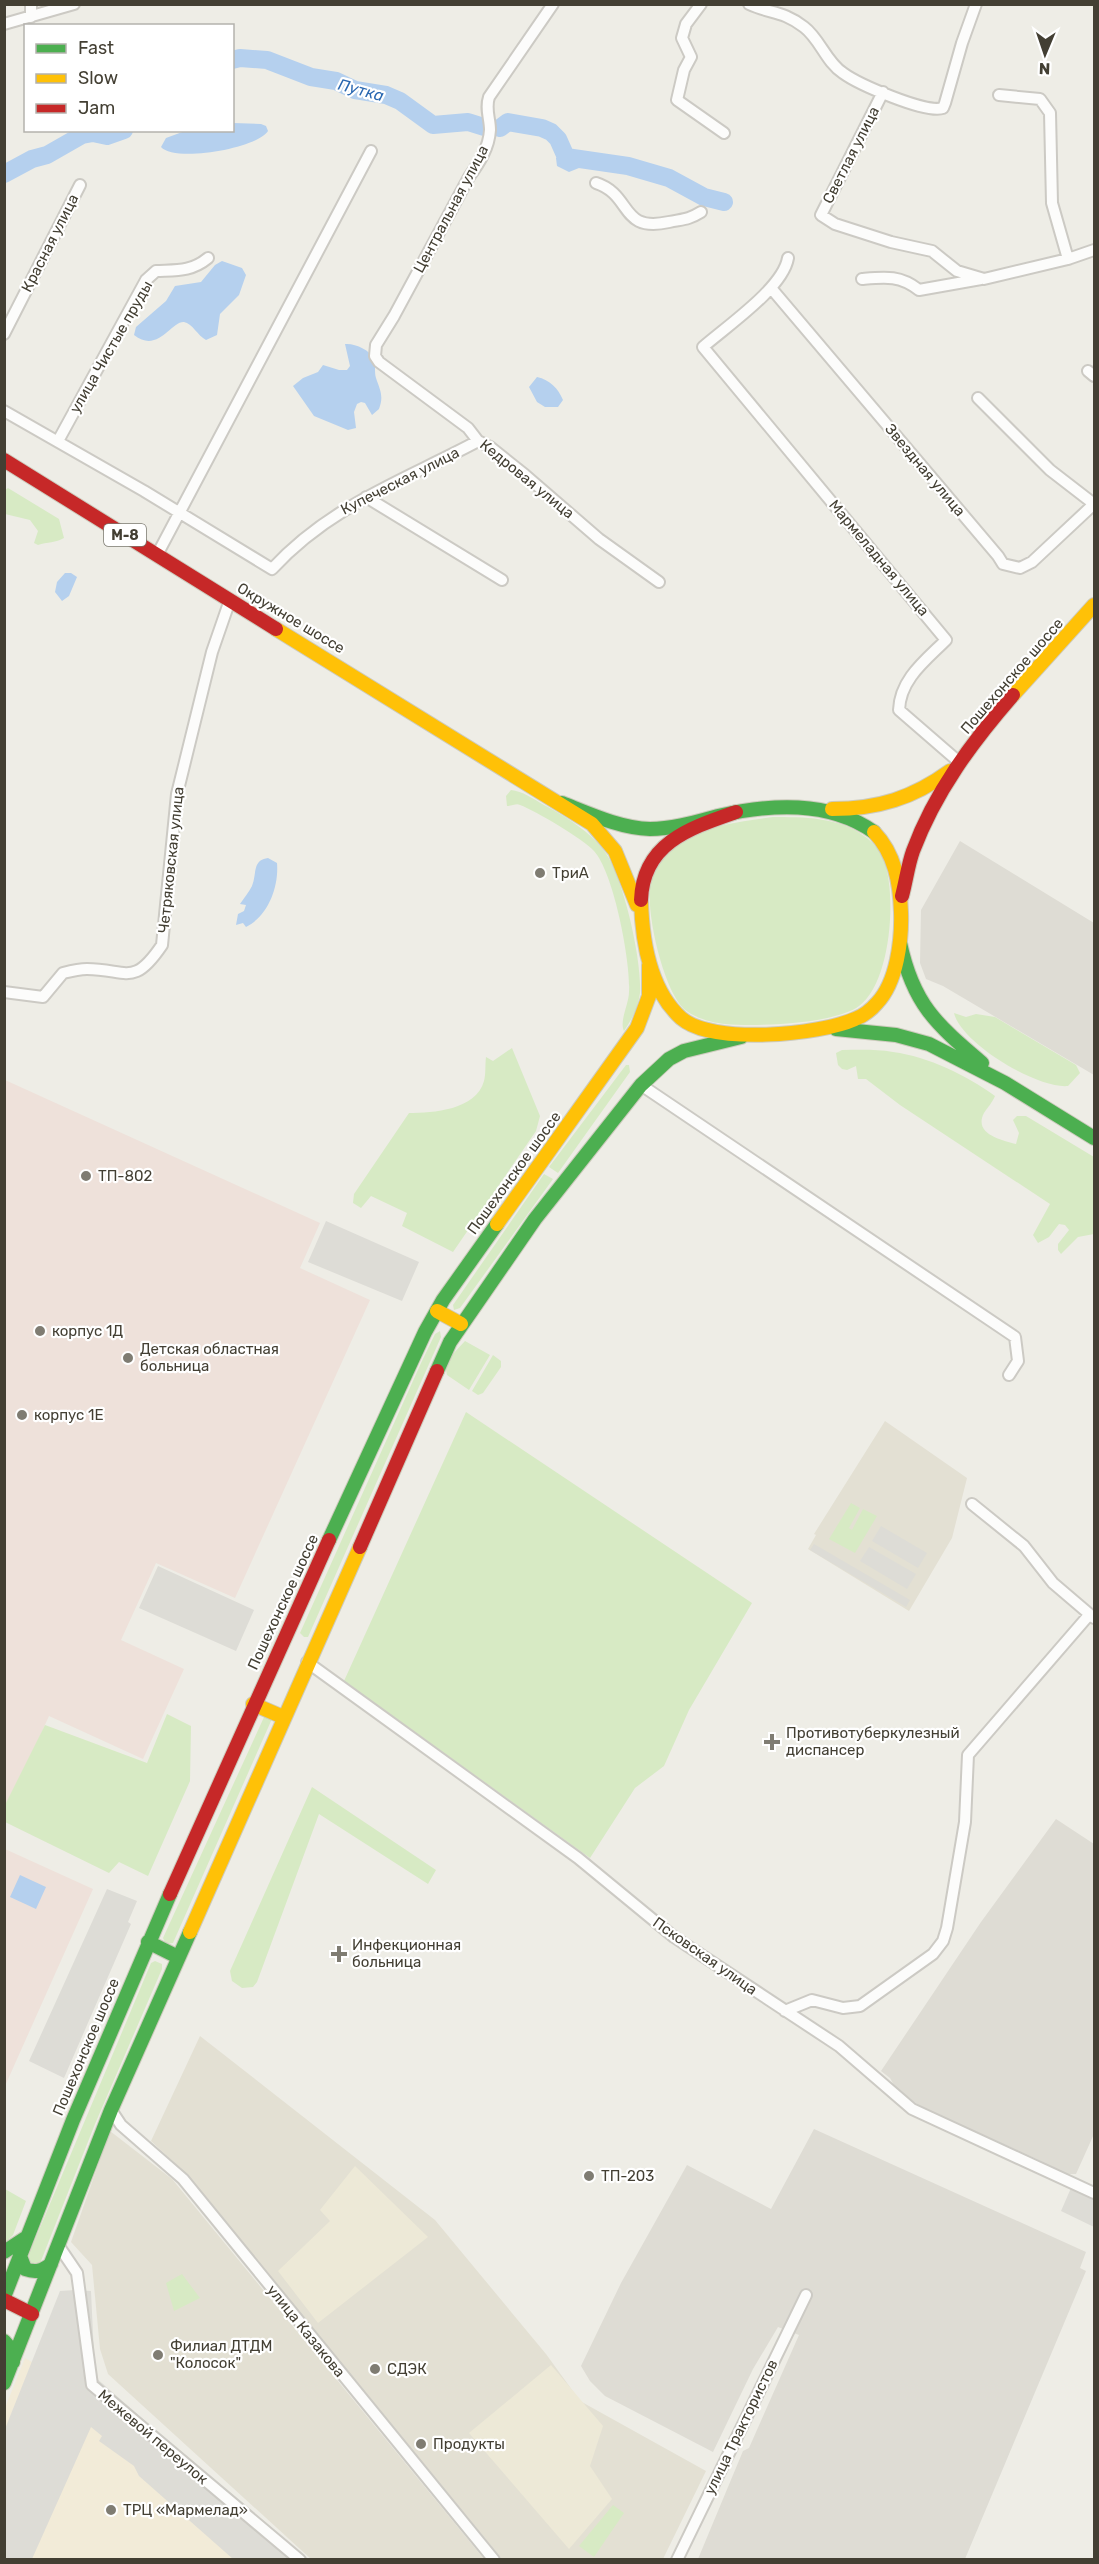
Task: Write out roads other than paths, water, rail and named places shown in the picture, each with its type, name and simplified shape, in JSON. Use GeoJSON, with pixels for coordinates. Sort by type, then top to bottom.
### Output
{"type":"FeatureCollection","features":[{"type":"Feature","properties":{"kind":"main road","name":"Окружное шоссе"},"geometry":{"type":"LineString","coordinates":[[4,460],[562,803],[592,824],[609,841],[628,879],[642,920]]}},
{"type":"Feature","properties":{"kind":"main road","name":"Пошехонское шоссе"},"geometry":{"type":"LineString","coordinates":[[957,765],[1095,605]]}},
{"type":"Feature","properties":{"kind":"main road"},"geometry":{"type":"LineString","coordinates":[[822,809],[873,808],[901,801],[925,790],[957,765]]}},
{"type":"Feature","properties":{"kind":"main road"},"geometry":{"type":"LineString","coordinates":[[901,901],[914,844],[957,765]]}},
{"type":"Feature","properties":{"kind":"main road","name":"Окружное шоссе"},"geometry":{"type":"LineString","coordinates":[[562,803],[630,826],[651,829],[736,812],[784,807],[822,809],[859,822],[882,840],[893,863],[901,901],[899,938],[890,977],[881,998],[868,1011],[855,1020],[826,1029]]}},
{"type":"Feature","properties":{"kind":"main road","name":"Окружное шоссе"},"geometry":{"type":"LineString","coordinates":[[736,812],[680,834],[657,854],[647,868],[642,883],[642,920],[648,957],[668,1003],[685,1022],[717,1032],[756,1035],[826,1029],[886,1033],[914,1039],[947,1052],[1005,1083],[1095,1138]]}},
{"type":"Feature","properties":{"kind":"main road","name":"Окружное шоссе"},"geometry":{"type":"LineString","coordinates":[[899,938],[911,984],[923,1005],[952,1037],[1005,1083]]}},
{"type":"Feature","properties":{"kind":"main road","name":"Пошехонское шоссе"},"geometry":{"type":"LineString","coordinates":[[32,2314],[4,2299],[82,2097],[253,1704],[437,1311],[637,1028],[649,996],[648,957]]}},
{"type":"Feature","properties":{"kind":"main road"},"geometry":{"type":"LineString","coordinates":[[4,2383],[111,2110],[450,1342],[564,1181],[641,1085],[669,1059],[684,1051],[700,1045],[756,1035]]}},
{"type":"Feature","properties":{"kind":"main road"},"geometry":{"type":"LineString","coordinates":[[437,1311],[462,1324]]}},
{"type":"Feature","properties":{"kind":"main road"},"geometry":{"type":"LineString","coordinates":[[253,1704],[283,1717]]}},
{"type":"Feature","properties":{"kind":"main road"},"geometry":{"type":"LineString","coordinates":[[148,1942],[178,1957]]}},
{"type":"Feature","properties":{"kind":"main road"},"geometry":{"type":"LineString","coordinates":[[4,2252],[27,2237]]}},
{"type":"Feature","properties":{"kind":"main road"},"geometry":{"type":"LineString","coordinates":[[21,2256],[25,2270],[33,2273],[51,2264]]}},
{"type":"Feature","properties":{"kind":"main road"},"geometry":{"type":"LineString","coordinates":[[4,2342],[11,2349],[13,2362]]}},
{"type":"Feature","properties":{"kind":"street"},"geometry":{"type":"LineString","coordinates":[[31,4],[31,17]]}},
{"type":"Feature","properties":{"kind":"street"},"geometry":{"type":"LineString","coordinates":[[4,24],[74,4]]}},
{"type":"Feature","properties":{"kind":"street","name":"Центральная улица"},"geometry":{"type":"LineString","coordinates":[[374,351],[469,177],[481,160],[490,129],[487,104],[489,97],[553,4]]}},
{"type":"Feature","properties":{"kind":"street"},"geometry":{"type":"LineString","coordinates":[[701,4],[686,24],[682,38],[691,57],[684,70],[678,100],[724,132]]}},
{"type":"Feature","properties":{"kind":"street","name":"Светлая улица"},"geometry":{"type":"LineString","coordinates":[[748,4],[788,16],[818,40],[842,73],[883,92],[938,110],[943,108],[976,4]]}},
{"type":"Feature","properties":{"kind":"street","name":"Светлая улица"},"geometry":{"type":"LineString","coordinates":[[883,92],[821,215],[835,224],[891,243],[932,251],[957,270],[984,279]]}},
{"type":"Feature","properties":{"kind":"street"},"geometry":{"type":"LineString","coordinates":[[999,95],[1040,99],[1050,113],[1052,203],[1068,259]]}},
{"type":"Feature","properties":{"kind":"street"},"geometry":{"type":"LineString","coordinates":[[157,555],[178,511],[225,428],[371,151]]}},
{"type":"Feature","properties":{"kind":"street"},"geometry":{"type":"LineString","coordinates":[[596,183],[609,187],[637,221],[648,225],[688,220],[701,212]]}},
{"type":"Feature","properties":{"kind":"street","name":"Красная улица"},"geometry":{"type":"LineString","coordinates":[[4,334],[80,185]]}},
{"type":"Feature","properties":{"kind":"street"},"geometry":{"type":"LineString","coordinates":[[862,279],[893,277],[908,282],[919,290],[984,279],[1068,259],[1095,250]]}},
{"type":"Feature","properties":{"kind":"street","name":"улица Чистые пруды"},"geometry":{"type":"LineString","coordinates":[[58,441],[146,280],[156,271],[181,271],[197,267],[207,258]]}},
{"type":"Feature","properties":{"kind":"street"},"geometry":{"type":"LineString","coordinates":[[771,288],[786,270],[788,258]]}},
{"type":"Feature","properties":{"kind":"street","name":"Мармеладная улица"},"geometry":{"type":"LineString","coordinates":[[771,288],[703,347],[946,640],[909,677],[899,697],[898,710],[957,765]]}},
{"type":"Feature","properties":{"kind":"street","name":"Звездная улица"},"geometry":{"type":"LineString","coordinates":[[771,288],[1003,564],[1020,568],[1032,562],[1094,504]]}},
{"type":"Feature","properties":{"kind":"street","name":"Кедровая улица"},"geometry":{"type":"LineString","coordinates":[[374,351],[379,362],[468,428],[478,441],[490,447],[525,475],[602,542],[658,582]]}},
{"type":"Feature","properties":{"kind":"street"},"geometry":{"type":"LineString","coordinates":[[978,398],[1050,471],[1094,504]]}},
{"type":"Feature","properties":{"kind":"street"},"geometry":{"type":"LineString","coordinates":[[4,411],[178,511]]}},
{"type":"Feature","properties":{"kind":"street","name":"Купеческая улица"},"geometry":{"type":"LineString","coordinates":[[178,511],[272,569],[308,533],[366,497],[478,441]]}},
{"type":"Feature","properties":{"kind":"street"},"geometry":{"type":"LineString","coordinates":[[366,497],[502,580]]}},
{"type":"Feature","properties":{"kind":"street","name":"Четряковская улица"},"geometry":{"type":"LineString","coordinates":[[4,992],[43,997],[63,973],[87,969],[128,975],[150,963],[162,945],[177,794],[212,652],[230,600]]}},
{"type":"Feature","properties":{"kind":"street"},"geometry":{"type":"LineString","coordinates":[[641,1085],[1015,1337],[1018,1362],[1009,1375]]}},
{"type":"Feature","properties":{"kind":"street"},"geometry":{"type":"LineString","coordinates":[[785,2011],[812,2000],[843,2008],[860,2006],[933,1954],[943,1941],[947,1928],[965,1822],[968,1755],[1092,1617],[1053,1583],[1024,1546],[972,1504]]}},
{"type":"Feature","properties":{"kind":"street","name":"Псковская улица"},"geometry":{"type":"LineString","coordinates":[[307,1662],[578,1858],[674,1937],[839,2046],[888,2090],[921,2114],[1095,2193]]}},
{"type":"Feature","properties":{"kind":"street","name":"улица Казакова"},"geometry":{"type":"LineString","coordinates":[[111,2110],[121,2125],[183,2179],[494,2559]]}},
{"type":"Feature","properties":{"kind":"street","name":"Межевой переулок"},"geometry":{"type":"LineString","coordinates":[[58,2245],[77,2273],[92,2385],[300,2559]]}},
{"type":"Feature","properties":{"kind":"street","name":"улица Трактористов"},"geometry":{"type":"LineString","coordinates":[[677,2559],[806,2295]]}},
{"type":"Feature","properties":{"kind":"water"},"geometry":{"type":"Polygon","coordinates":[[[234,123],[261,124],[266,126],[268,131],[249,143],[233,148],[198,153],[169,152],[161,147],[166,138],[182,132],[234,132],[234,123]]]}},
{"type":"Feature","properties":{"kind":"water"},"geometry":{"type":"Polygon","coordinates":[[[565,151],[577,153],[583,158],[584,166],[569,172],[557,166],[556,158],[565,151]]]}},
{"type":"Feature","properties":{"kind":"water"},"geometry":{"type":"Polygon","coordinates":[[[222,261],[242,268],[246,275],[239,295],[220,314],[217,335],[206,340],[184,322],[150,341],[134,335],[136,327],[166,301],[175,286],[201,282],[215,265],[222,261]]]}},
{"type":"Feature","properties":{"kind":"water"},"geometry":{"type":"Polygon","coordinates":[[[345,344],[362,348],[372,356],[375,361],[375,376],[381,397],[379,409],[372,415],[365,403],[357,404],[354,412],[356,428],[348,430],[314,416],[293,386],[303,378],[318,372],[323,365],[347,370],[350,366],[345,344]]]}},
{"type":"Feature","properties":{"kind":"water"},"geometry":{"type":"Polygon","coordinates":[[[537,377],[550,382],[559,392],[563,400],[558,407],[545,407],[537,402],[529,387],[537,377]]]}},
{"type":"Feature","properties":{"kind":"water"},"geometry":{"type":"Polygon","coordinates":[[[65,573],[71,573],[77,577],[69,596],[62,601],[55,592],[57,582],[65,573]]]}},
{"type":"Feature","properties":{"kind":"water"},"geometry":{"type":"Polygon","coordinates":[[[268,858],[277,863],[276,882],[270,900],[254,922],[246,927],[243,923],[236,925],[238,914],[244,911],[246,905],[240,904],[252,886],[257,865],[263,859],[268,858]]]}},
{"type":"Feature","properties":{"kind":"water"},"geometry":{"type":"Polygon","coordinates":[[[20,1875],[46,1887],[36,1909],[10,1897],[20,1875]]]}},
{"type":"Feature","properties":{"kind":"waterway","name":"Путка"},"geometry":{"type":"LineString","coordinates":[[234,60],[267,60],[311,77],[336,81],[355,90],[386,95],[400,101],[433,125],[468,122],[484,127]]}},
{"type":"Feature","properties":{"kind":"waterway","name":"Путка"},"geometry":{"type":"LineString","coordinates":[[500,128],[508,122],[542,128],[551,132],[558,139],[566,157],[628,166],[669,178],[704,197],[724,202]]}},
{"type":"Feature","properties":{"kind":"waterway","name":"Путка"},"geometry":{"type":"LineString","coordinates":[[4,174],[32,159],[47,155],[82,135],[93,133],[107,136],[118,132]]}},
{"type":"Feature","properties":{"kind":"place","name":"ТриА"},"geometry":{"type":"Point","coordinates":[540,873]}},
{"type":"Feature","properties":{"kind":"place","name":"ТП-802"},"geometry":{"type":"Point","coordinates":[86,1176]}},
{"type":"Feature","properties":{"kind":"place","name":"корпус 1Д"},"geometry":{"type":"Point","coordinates":[40,1331]}},
{"type":"Feature","properties":{"kind":"place","name":"Детская областная больница"},"geometry":{"type":"Point","coordinates":[128,1358]}},
{"type":"Feature","properties":{"kind":"place","name":"корпус 1Е"},"geometry":{"type":"Point","coordinates":[22,1415]}},
{"type":"Feature","properties":{"kind":"place","name":"Противотуберкулезный диспансер"},"geometry":{"type":"Point","coordinates":[772,1742]}},
{"type":"Feature","properties":{"kind":"place","name":"Инфекционная больница"},"geometry":{"type":"Point","coordinates":[339,1954]}},
{"type":"Feature","properties":{"kind":"place","name":"ТП-203"},"geometry":{"type":"Point","coordinates":[589,2176]}},
{"type":"Feature","properties":{"kind":"place","name":"Филиал ДТДМ \"Колосок\""},"geometry":{"type":"Point","coordinates":[158,2355]}},
{"type":"Feature","properties":{"kind":"place","name":"СДЭК"},"geometry":{"type":"Point","coordinates":[375,2369]}},
{"type":"Feature","properties":{"kind":"place","name":"Продукты"},"geometry":{"type":"Point","coordinates":[421,2444]}},
{"type":"Feature","properties":{"kind":"place","name":"ТРЦ «Мармелад»"},"geometry":{"type":"Point","coordinates":[111,2510]}}]}
